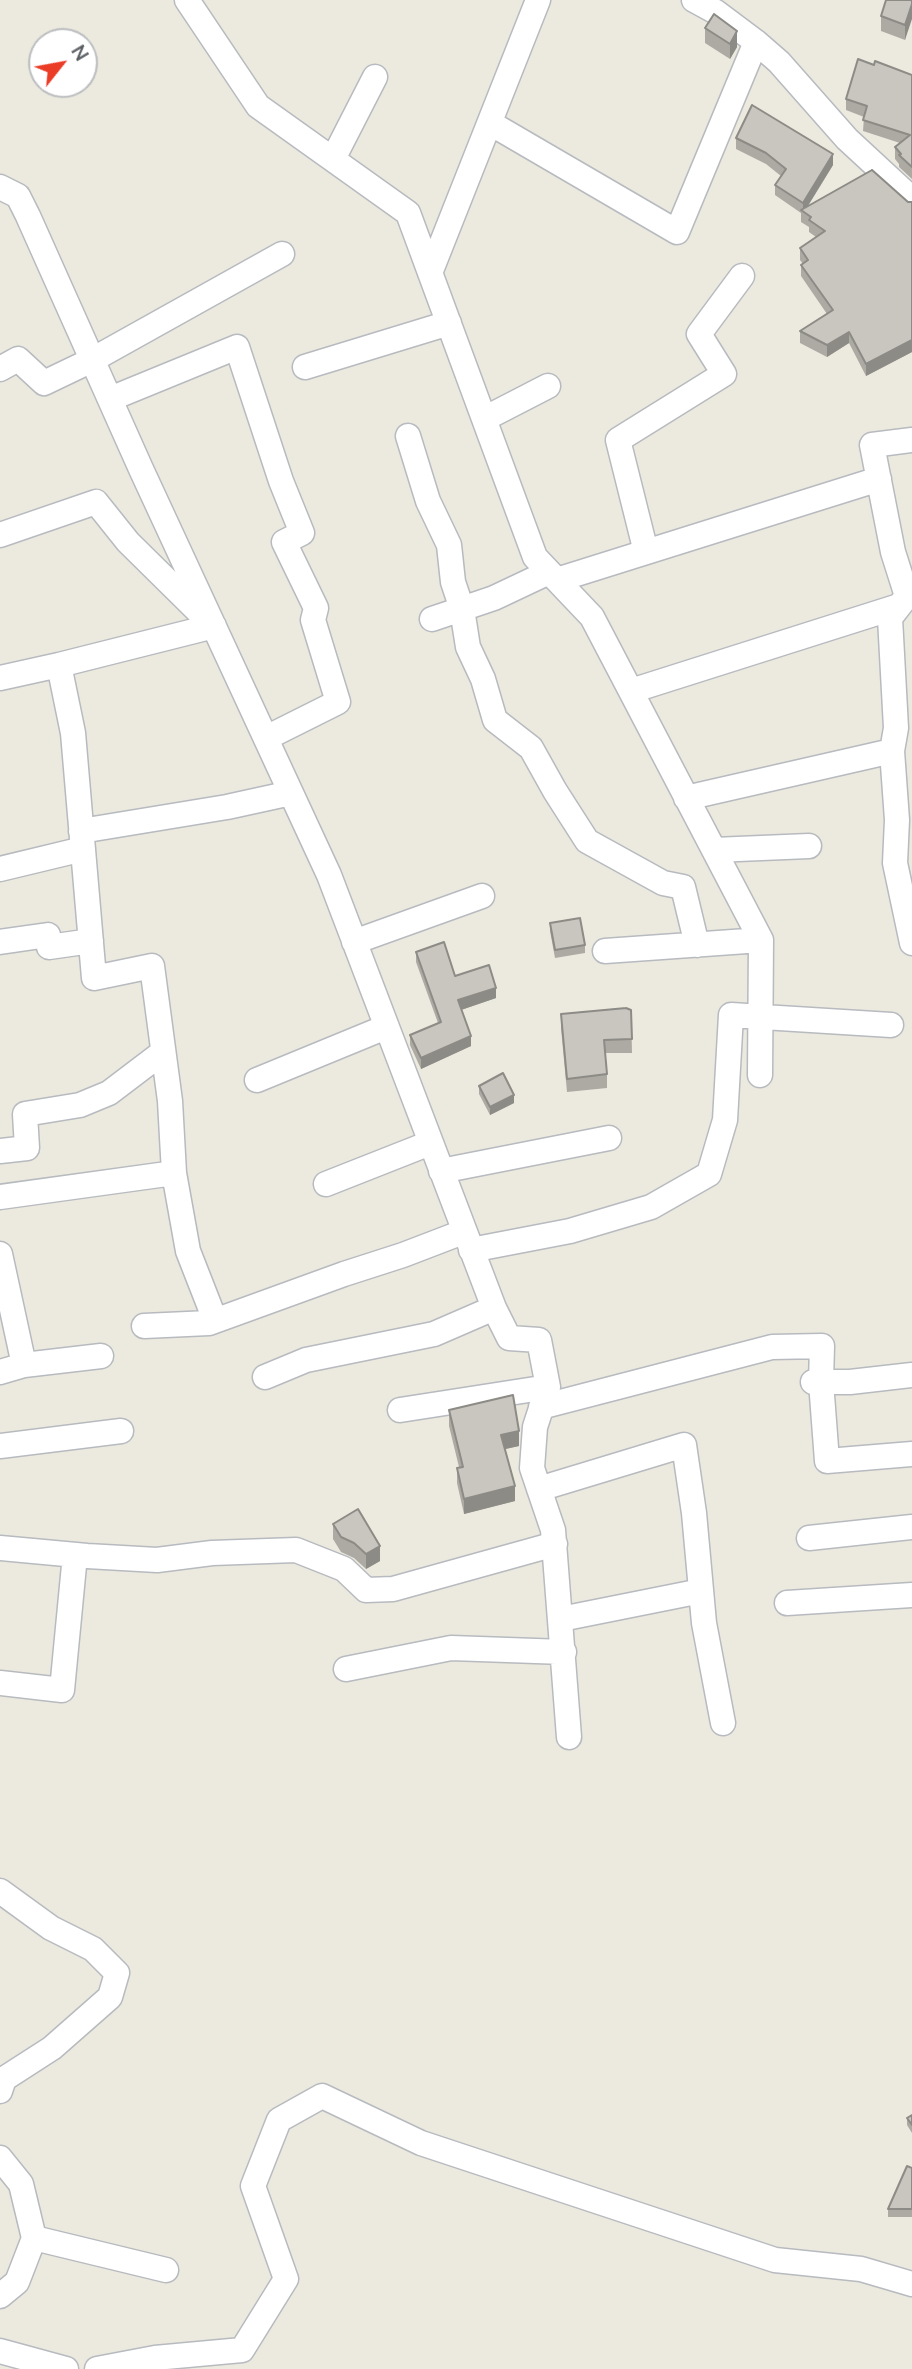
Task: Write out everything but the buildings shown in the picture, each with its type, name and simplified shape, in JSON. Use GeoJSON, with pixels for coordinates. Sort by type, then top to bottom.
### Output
{"type":"FeatureCollection","features":[{"type":"Feature","properties":{"kind":"street"},"geometry":{"type":"LineString","coordinates":[[187,0],[258,106],[408,213],[535,557],[592,617],[761,940],[760,1076]]}},
{"type":"Feature","properties":{"kind":"street"},"geometry":{"type":"LineString","coordinates":[[430,273],[538,0]]}},
{"type":"Feature","properties":{"kind":"street"},"geometry":{"type":"LineString","coordinates":[[694,0],[716,12],[779,62],[847,139],[912,199]]}},
{"type":"Feature","properties":{"kind":"street"},"geometry":{"type":"LineString","coordinates":[[490,123],[677,232],[756,42]]}},
{"type":"Feature","properties":{"kind":"street"},"geometry":{"type":"LineString","coordinates":[[333,159],[375,76]]}},
{"type":"Feature","properties":{"kind":"street"},"geometry":{"type":"LineString","coordinates":[[0,187],[18,196],[329,875],[494,1308],[509,1338],[539,1340],[545,1397],[536,1427],[532,1468],[553,1530],[555,1544],[569,1737]]}},
{"type":"Feature","properties":{"kind":"street"},"geometry":{"type":"LineString","coordinates":[[0,369],[18,359],[44,383],[92,360],[282,254]]}},
{"type":"Feature","properties":{"kind":"street"},"geometry":{"type":"LineString","coordinates":[[646,552],[618,440],[724,374],[699,334],[742,276]]}},
{"type":"Feature","properties":{"kind":"street"},"geometry":{"type":"LineString","coordinates":[[305,367],[449,323]]}},
{"type":"Feature","properties":{"kind":"street"},"geometry":{"type":"LineString","coordinates":[[110,399],[237,347],[281,481],[302,533],[284,542],[316,608],[313,620],[338,702],[266,738]]}},
{"type":"Feature","properties":{"kind":"street"},"geometry":{"type":"LineString","coordinates":[[484,419],[548,386]]}},
{"type":"Feature","properties":{"kind":"street"},"geometry":{"type":"LineString","coordinates":[[408,436],[428,501],[449,545],[453,582],[462,609],[468,648],[483,679],[495,720],[531,748],[587,841],[663,883],[683,887],[697,945]]}},
{"type":"Feature","properties":{"kind":"street"},"geometry":{"type":"LineString","coordinates":[[912,440],[872,444],[893,552],[907,596],[890,618],[896,728],[892,751],[904,829],[895,863],[912,943]]}},
{"type":"Feature","properties":{"kind":"street"},"geometry":{"type":"LineString","coordinates":[[432,619],[553,576],[646,552],[879,479]]}},
{"type":"Feature","properties":{"kind":"street"},"geometry":{"type":"LineString","coordinates":[[0,535],[96,502],[128,542],[214,626]]}},
{"type":"Feature","properties":{"kind":"street"},"geometry":{"type":"LineString","coordinates":[[631,691],[899,606]]}},
{"type":"Feature","properties":{"kind":"street"},"geometry":{"type":"LineString","coordinates":[[0,678],[214,626]]}},
{"type":"Feature","properties":{"kind":"street"},"geometry":{"type":"LineString","coordinates":[[59,664],[73,733],[94,978],[152,966],[170,1101],[174,1173],[188,1251],[215,1320]]}},
{"type":"Feature","properties":{"kind":"street"},"geometry":{"type":"LineString","coordinates":[[686,798],[892,751]]}},
{"type":"Feature","properties":{"kind":"street"},"geometry":{"type":"LineString","coordinates":[[0,869],[82,840],[291,793]]}},
{"type":"Feature","properties":{"kind":"street"},"geometry":{"type":"LineString","coordinates":[[714,850],[809,846]]}},
{"type":"Feature","properties":{"kind":"street"},"geometry":{"type":"LineString","coordinates":[[354,942],[482,896]]}},
{"type":"Feature","properties":{"kind":"street"},"geometry":{"type":"LineString","coordinates":[[0,942],[48,935],[49,947],[91,940]]}},
{"type":"Feature","properties":{"kind":"street"},"geometry":{"type":"LineString","coordinates":[[605,951],[761,940]]}},
{"type":"Feature","properties":{"kind":"street"},"geometry":{"type":"LineString","coordinates":[[144,1326],[209,1323],[403,1255],[467,1241],[570,1231],[651,1207],[709,1174],[725,1119],[731,1015],[891,1025]]}},
{"type":"Feature","properties":{"kind":"street"},"geometry":{"type":"LineString","coordinates":[[257,1080],[386,1027]]}},
{"type":"Feature","properties":{"kind":"street"},"geometry":{"type":"LineString","coordinates":[[0,1150],[27,1148],[26,1114],[80,1105],[109,1093],[163,1052]]}},
{"type":"Feature","properties":{"kind":"street"},"geometry":{"type":"LineString","coordinates":[[441,1171],[609,1138]]}},
{"type":"Feature","properties":{"kind":"street"},"geometry":{"type":"LineString","coordinates":[[326,1184],[430,1143]]}},
{"type":"Feature","properties":{"kind":"street"},"geometry":{"type":"LineString","coordinates":[[0,1197],[174,1173]]}},
{"type":"Feature","properties":{"kind":"street"},"geometry":{"type":"LineString","coordinates":[[0,1255],[24,1365]]}},
{"type":"Feature","properties":{"kind":"street"},"geometry":{"type":"LineString","coordinates":[[265,1377],[306,1360],[435,1334],[494,1308]]}},
{"type":"Feature","properties":{"kind":"street"},"geometry":{"type":"LineString","coordinates":[[400,1410],[545,1397],[772,1347],[822,1346],[817,1382],[827,1461],[912,1454]]}},
{"type":"Feature","properties":{"kind":"street"},"geometry":{"type":"LineString","coordinates":[[0,1372],[24,1365],[101,1356]]}},
{"type":"Feature","properties":{"kind":"street"},"geometry":{"type":"LineString","coordinates":[[817,1382],[912,1375]]}},
{"type":"Feature","properties":{"kind":"street"},"geometry":{"type":"LineString","coordinates":[[0,1446],[121,1431]]}},
{"type":"Feature","properties":{"kind":"street"},"geometry":{"type":"LineString","coordinates":[[539,1489],[684,1445],[694,1513],[704,1622],[723,1723]]}},
{"type":"Feature","properties":{"kind":"street"},"geometry":{"type":"LineString","coordinates":[[809,1538],[912,1527]]}},
{"type":"Feature","properties":{"kind":"street"},"geometry":{"type":"LineString","coordinates":[[0,1548],[157,1560],[212,1553],[296,1550],[344,1569],[366,1590],[393,1590],[555,1544]]}},
{"type":"Feature","properties":{"kind":"street"},"geometry":{"type":"LineString","coordinates":[[0,1683],[62,1690],[75,1555]]}},
{"type":"Feature","properties":{"kind":"street"},"geometry":{"type":"LineString","coordinates":[[561,1619],[701,1591]]}},
{"type":"Feature","properties":{"kind":"street"},"geometry":{"type":"LineString","coordinates":[[787,1603],[912,1595]]}},
{"type":"Feature","properties":{"kind":"street"},"geometry":{"type":"LineString","coordinates":[[346,1669],[451,1648],[564,1652]]}},
{"type":"Feature","properties":{"kind":"street"},"geometry":{"type":"LineString","coordinates":[[0,1891],[51,1928],[93,1949],[117,1973],[110,1997],[52,2048],[4,2079],[0,2091]]}},
{"type":"Feature","properties":{"kind":"street"},"geometry":{"type":"LineString","coordinates":[[97,2369],[155,2357],[242,2350],[286,2279],[253,2186],[279,2120],[322,2096],[421,2143],[775,2260],[860,2269],[912,2284]]}},
{"type":"Feature","properties":{"kind":"street"},"geometry":{"type":"LineString","coordinates":[[0,2158],[21,2184],[34,2238],[16,2282],[0,2297]]}},
{"type":"Feature","properties":{"kind":"street"},"geometry":{"type":"LineString","coordinates":[[34,2238],[166,2270]]}},
{"type":"Feature","properties":{"kind":"street"},"geometry":{"type":"LineString","coordinates":[[0,2351],[66,2369]]}}]}
